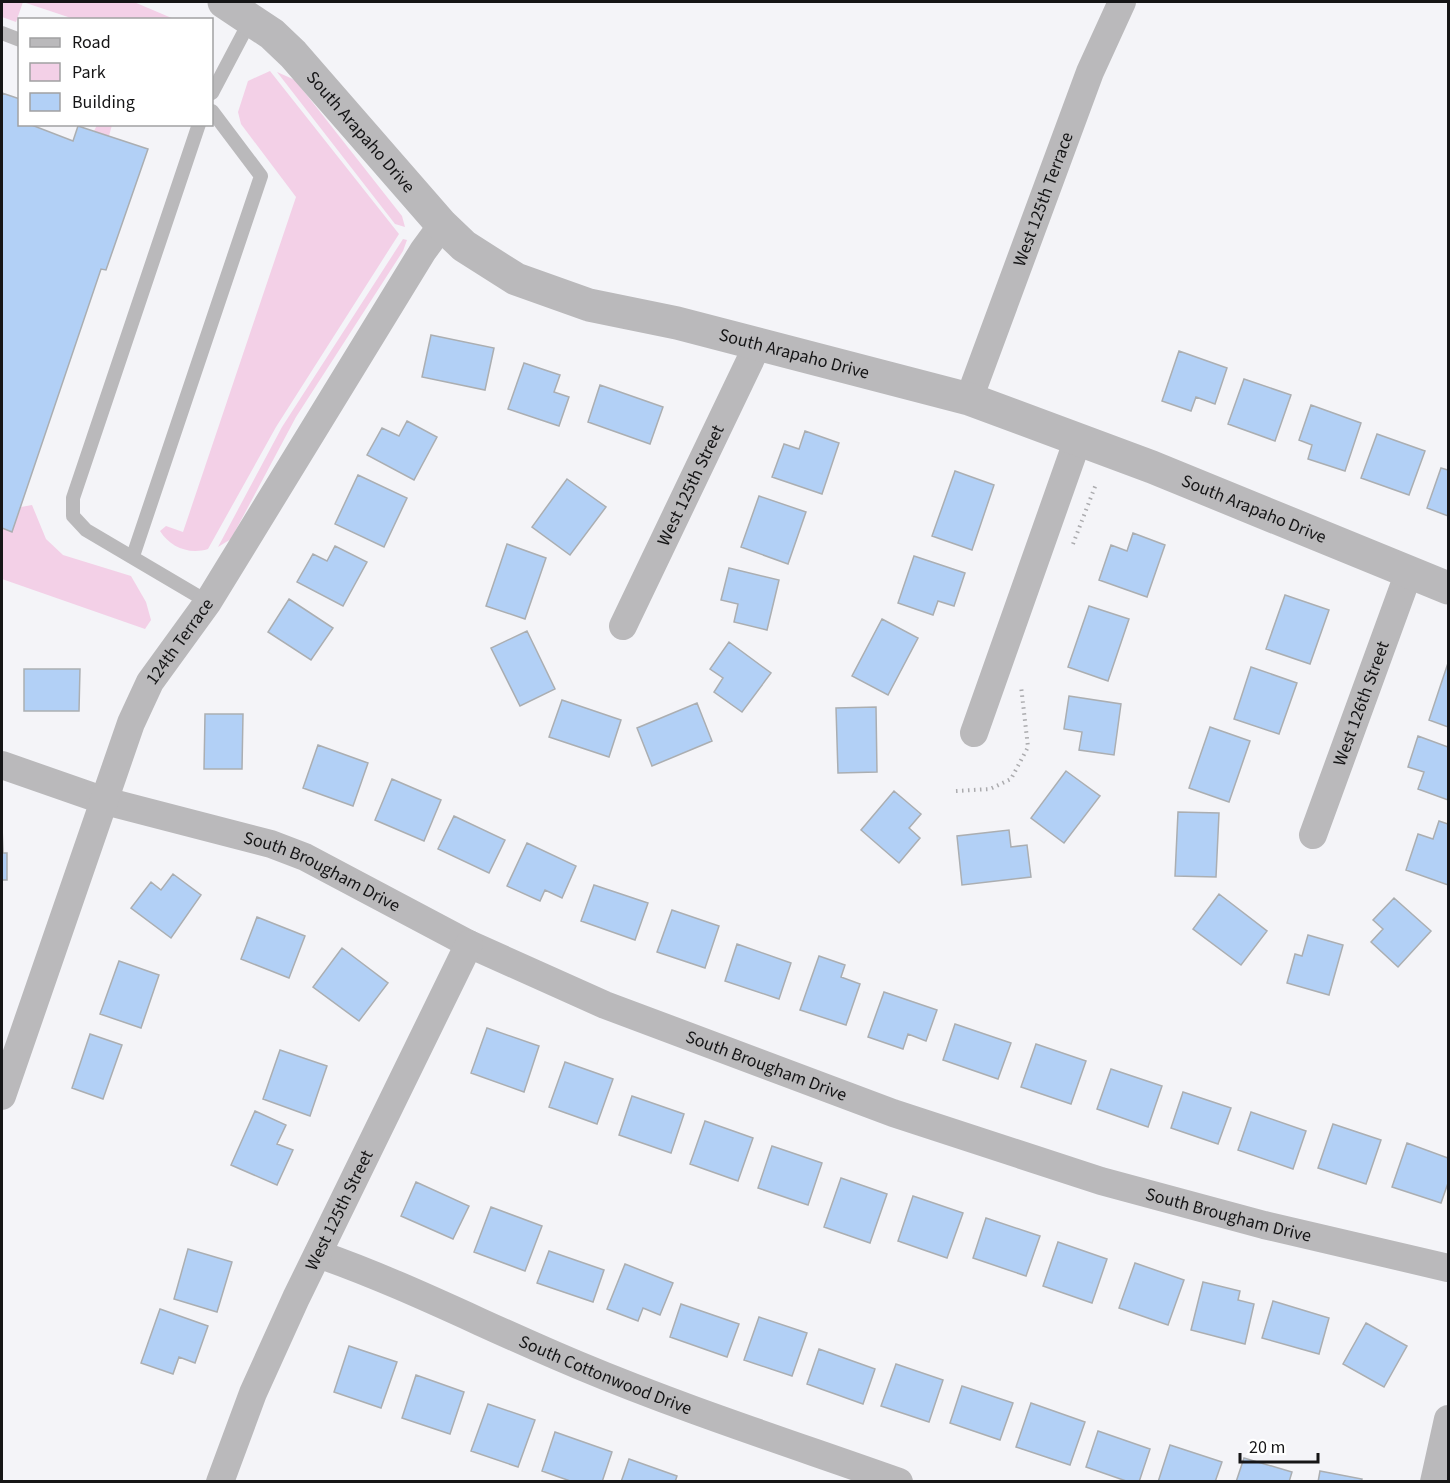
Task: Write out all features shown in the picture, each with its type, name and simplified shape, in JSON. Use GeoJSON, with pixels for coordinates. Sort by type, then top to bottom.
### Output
{"type":"FeatureCollection","features":[{"type":"Feature","properties":{"kind":"street","name":"West 125th Terrace"},"geometry":{"type":"LineString","coordinates":[[969,399],[1090,72],[1122,2]]}},
{"type":"Feature","properties":{"kind":"street","name":"South Arapaho Drive"},"geometry":{"type":"LineString","coordinates":[[238,10],[293,54],[442,225],[464,246],[516,279],[589,304],[758,344],[969,399],[1078,438],[1449,588]]}},
{"type":"Feature","properties":{"kind":"street","name":"124th Terrace"},"geometry":{"type":"LineString","coordinates":[[2,1096],[131,723],[150,682],[208,602],[423,251],[442,225]]}},
{"type":"Feature","properties":{"kind":"street","name":"West 125th Street"},"geometry":{"type":"LineString","coordinates":[[623,626],[758,344]]}},
{"type":"Feature","properties":{"kind":"street"},"geometry":{"type":"LineString","coordinates":[[974,732],[1078,438]]}},
{"type":"Feature","properties":{"kind":"street","name":"West 126th Street"},"geometry":{"type":"LineString","coordinates":[[1313,835],[1409,572]]}},
{"type":"Feature","properties":{"kind":"street","name":"South Brougham Drive"},"geometry":{"type":"LineString","coordinates":[[2,765],[105,801],[271,844],[305,857],[469,944],[675,1033],[893,1113],[1101,1181],[1264,1226],[1449,1269]]}},
{"type":"Feature","properties":{"kind":"street","name":"West 125th Street"},"geometry":{"type":"LineString","coordinates":[[220,1482],[253,1393],[469,944]]}},
{"type":"Feature","properties":{"kind":"street","name":"South Cottonwood Drive"},"geometry":{"type":"LineString","coordinates":[[318,1254],[358,1268],[589,1370],[711,1416],[899,1482]]}},
{"type":"Feature","properties":{"kind":"street"},"geometry":{"type":"LineString","coordinates":[[1434,1482],[1449,1419]]}},
{"type":"Feature","properties":{"kind":"lane"},"geometry":{"type":"LineString","coordinates":[[213,90],[238,10]]}},
{"type":"Feature","properties":{"kind":"lane"},"geometry":{"type":"LineString","coordinates":[[2,33],[18,38]]}},
{"type":"Feature","properties":{"kind":"lane"},"geometry":{"type":"LineString","coordinates":[[133,556],[261,176],[213,112]]}},
{"type":"Feature","properties":{"kind":"lane"},"geometry":{"type":"LineString","coordinates":[[198,126],[73,498],[73,516],[86,530],[208,602]]}},
{"type":"Feature","properties":{"kind":"path"},"geometry":{"type":"LineString","coordinates":[[1072,546],[1096,484]]}},
{"type":"Feature","properties":{"kind":"path"},"geometry":{"type":"LineString","coordinates":[[956,791],[990,789],[1011,779],[1028,747],[1021,688],[1024,676]]}},
{"type":"Feature","properties":{"kind":"green space"},"geometry":{"type":"Polygon","coordinates":[[[2,2],[23,2],[16,22],[2,17],[2,2]]]}},
{"type":"Feature","properties":{"kind":"green space"},"geometry":{"type":"Polygon","coordinates":[[[23,2],[134,2],[172,18],[71,18],[23,2]]]}},
{"type":"Feature","properties":{"kind":"green space"},"geometry":{"type":"Polygon","coordinates":[[[270,71],[399,234],[276,427],[208,549],[187,550],[169,541],[160,531],[166,526],[183,532],[296,197],[241,124],[238,112],[248,81],[270,71]]]}},
{"type":"Feature","properties":{"kind":"green space"},"geometry":{"type":"Polygon","coordinates":[[[277,72],[295,80],[402,216],[405,227],[395,224],[277,72]]]}},
{"type":"Feature","properties":{"kind":"green space"},"geometry":{"type":"Polygon","coordinates":[[[96,126],[112,126],[109,136],[94,131],[96,126]]]}},
{"type":"Feature","properties":{"kind":"green space"},"geometry":{"type":"Polygon","coordinates":[[[403,239],[407,240],[403,251],[296,417],[231,539],[218,547],[282,427],[403,239]]]}},
{"type":"Feature","properties":{"kind":"green space"},"geometry":{"type":"Polygon","coordinates":[[[32,505],[46,539],[63,555],[131,576],[146,602],[151,620],[145,629],[2,579],[2,528],[12,531],[21,507],[32,505]]]}},
{"type":"Feature","properties":{"kind":"building"},"geometry":{"type":"Polygon","coordinates":[[[2,93],[18,98],[18,126],[34,126],[73,141],[78,126],[148,149],[106,270],[101,269],[12,532],[2,528],[2,93]]]}},
{"type":"Feature","properties":{"kind":"building"},"geometry":{"type":"Polygon","coordinates":[[[431,335],[494,348],[485,390],[422,377],[431,335]]]}},
{"type":"Feature","properties":{"kind":"building"},"geometry":{"type":"Polygon","coordinates":[[[1179,351],[1227,368],[1215,404],[1196,397],[1191,411],[1162,401],[1179,351]]]}},
{"type":"Feature","properties":{"kind":"building"},"geometry":{"type":"Polygon","coordinates":[[[524,363],[560,375],[554,392],[569,397],[559,426],[508,409],[524,363]]]}},
{"type":"Feature","properties":{"kind":"building"},"geometry":{"type":"Polygon","coordinates":[[[1244,379],[1291,395],[1275,441],[1228,424],[1244,379]]]}},
{"type":"Feature","properties":{"kind":"building"},"geometry":{"type":"Polygon","coordinates":[[[600,385],[663,407],[650,444],[588,422],[600,385]]]}},
{"type":"Feature","properties":{"kind":"building"},"geometry":{"type":"Polygon","coordinates":[[[1311,405],[1361,423],[1345,471],[1308,459],[1312,445],[1299,440],[1311,405]]]}},
{"type":"Feature","properties":{"kind":"building"},"geometry":{"type":"Polygon","coordinates":[[[407,421],[437,437],[414,480],[367,455],[382,428],[399,436],[407,421]]]}},
{"type":"Feature","properties":{"kind":"building"},"geometry":{"type":"Polygon","coordinates":[[[805,431],[839,443],[822,494],[772,477],[784,444],[799,449],[805,431]]]}},
{"type":"Feature","properties":{"kind":"building"},"geometry":{"type":"Polygon","coordinates":[[[1377,434],[1425,451],[1409,495],[1361,478],[1377,434]]]}},
{"type":"Feature","properties":{"kind":"building"},"geometry":{"type":"Polygon","coordinates":[[[1441,468],[1448,470],[1448,516],[1427,508],[1441,468]]]}},
{"type":"Feature","properties":{"kind":"building"},"geometry":{"type":"Polygon","coordinates":[[[955,471],[994,485],[972,550],[932,536],[955,471]]]}},
{"type":"Feature","properties":{"kind":"building"},"geometry":{"type":"Polygon","coordinates":[[[358,475],[407,498],[384,547],[335,524],[358,475]]]}},
{"type":"Feature","properties":{"kind":"building"},"geometry":{"type":"Polygon","coordinates":[[[567,479],[606,507],[570,555],[532,527],[567,479]]]}},
{"type":"Feature","properties":{"kind":"building"},"geometry":{"type":"Polygon","coordinates":[[[759,496],[806,512],[788,564],[741,547],[759,496]]]}},
{"type":"Feature","properties":{"kind":"building"},"geometry":{"type":"Polygon","coordinates":[[[1133,533],[1165,545],[1147,597],[1099,580],[1111,545],[1127,551],[1133,533]]]}},
{"type":"Feature","properties":{"kind":"building"},"geometry":{"type":"Polygon","coordinates":[[[507,544],[546,558],[525,619],[486,606],[507,544]]]}},
{"type":"Feature","properties":{"kind":"building"},"geometry":{"type":"Polygon","coordinates":[[[335,546],[367,562],[343,606],[297,582],[313,554],[327,561],[335,546]]]}},
{"type":"Feature","properties":{"kind":"building"},"geometry":{"type":"Polygon","coordinates":[[[914,556],[965,573],[954,606],[938,601],[933,615],[898,603],[914,556]]]}},
{"type":"Feature","properties":{"kind":"building"},"geometry":{"type":"Polygon","coordinates":[[[729,568],[779,580],[767,630],[734,622],[738,604],[721,600],[729,568]]]}},
{"type":"Feature","properties":{"kind":"building"},"geometry":{"type":"Polygon","coordinates":[[[1285,595],[1329,610],[1310,664],[1266,649],[1285,595]]]}},
{"type":"Feature","properties":{"kind":"building"},"geometry":{"type":"Polygon","coordinates":[[[289,599],[333,628],[311,660],[268,632],[289,599]]]}},
{"type":"Feature","properties":{"kind":"building"},"geometry":{"type":"Polygon","coordinates":[[[1089,606],[1129,619],[1108,681],[1068,667],[1089,606]]]}},
{"type":"Feature","properties":{"kind":"building"},"geometry":{"type":"Polygon","coordinates":[[[882,619],[918,638],[888,695],[852,676],[882,619]]]}},
{"type":"Feature","properties":{"kind":"building"},"geometry":{"type":"Polygon","coordinates":[[[527,631],[555,689],[520,706],[491,648],[527,631]]]}},
{"type":"Feature","properties":{"kind":"building"},"geometry":{"type":"Polygon","coordinates":[[[729,642],[771,673],[742,712],[714,692],[723,678],[710,669],[729,642]]]}},
{"type":"Feature","properties":{"kind":"building"},"geometry":{"type":"Polygon","coordinates":[[[1448,663],[1448,727],[1429,720],[1448,663]]]}},
{"type":"Feature","properties":{"kind":"building"},"geometry":{"type":"Polygon","coordinates":[[[1251,667],[1297,683],[1279,734],[1234,719],[1251,667]]]}},
{"type":"Feature","properties":{"kind":"building"},"geometry":{"type":"Polygon","coordinates":[[[24,669],[80,669],[79,711],[24,711],[24,669]]]}},
{"type":"Feature","properties":{"kind":"building"},"geometry":{"type":"Polygon","coordinates":[[[1069,696],[1121,704],[1114,755],[1079,750],[1082,732],[1064,729],[1069,696]]]}},
{"type":"Feature","properties":{"kind":"building"},"geometry":{"type":"Polygon","coordinates":[[[562,700],[621,720],[609,757],[549,737],[562,700]]]}},
{"type":"Feature","properties":{"kind":"building"},"geometry":{"type":"Polygon","coordinates":[[[697,703],[712,741],[652,766],[637,728],[697,703]]]}},
{"type":"Feature","properties":{"kind":"building"},"geometry":{"type":"Polygon","coordinates":[[[876,707],[877,772],[838,773],[836,708],[876,707]]]}},
{"type":"Feature","properties":{"kind":"building"},"geometry":{"type":"Polygon","coordinates":[[[205,714],[243,714],[242,769],[204,769],[205,714]]]}},
{"type":"Feature","properties":{"kind":"building"},"geometry":{"type":"Polygon","coordinates":[[[1210,727],[1250,741],[1229,802],[1189,788],[1210,727]]]}},
{"type":"Feature","properties":{"kind":"building"},"geometry":{"type":"Polygon","coordinates":[[[1418,736],[1448,747],[1448,800],[1418,789],[1424,772],[1408,767],[1418,736]]]}},
{"type":"Feature","properties":{"kind":"building"},"geometry":{"type":"Polygon","coordinates":[[[318,745],[368,763],[353,806],[303,788],[318,745]]]}},
{"type":"Feature","properties":{"kind":"building"},"geometry":{"type":"Polygon","coordinates":[[[1066,771],[1100,796],[1064,843],[1031,818],[1066,771]]]}},
{"type":"Feature","properties":{"kind":"building"},"geometry":{"type":"Polygon","coordinates":[[[392,779],[441,800],[424,841],[375,820],[392,779]]]}},
{"type":"Feature","properties":{"kind":"building"},"geometry":{"type":"Polygon","coordinates":[[[894,791],[921,814],[909,828],[920,838],[899,863],[861,830],[894,791]]]}},
{"type":"Feature","properties":{"kind":"building"},"geometry":{"type":"Polygon","coordinates":[[[1178,812],[1219,813],[1216,877],[1175,876],[1178,812]]]}},
{"type":"Feature","properties":{"kind":"building"},"geometry":{"type":"Polygon","coordinates":[[[454,816],[505,840],[489,873],[438,849],[454,816]]]}},
{"type":"Feature","properties":{"kind":"building"},"geometry":{"type":"Polygon","coordinates":[[[1439,821],[1448,824],[1448,885],[1406,870],[1418,834],[1433,839],[1439,821]]]}},
{"type":"Feature","properties":{"kind":"building"},"geometry":{"type":"Polygon","coordinates":[[[2,826],[3,853],[7,853],[7,880],[2,880],[2,826]]]}},
{"type":"Feature","properties":{"kind":"building"},"geometry":{"type":"Polygon","coordinates":[[[1009,830],[1011,847],[1027,845],[1031,877],[962,885],[957,836],[1009,830]]]}},
{"type":"Feature","properties":{"kind":"building"},"geometry":{"type":"Polygon","coordinates":[[[527,843],[576,866],[562,898],[545,890],[540,901],[507,886],[527,843]]]}},
{"type":"Feature","properties":{"kind":"building"},"geometry":{"type":"Polygon","coordinates":[[[173,874],[201,895],[171,938],[131,908],[151,882],[161,890],[173,874]]]}},
{"type":"Feature","properties":{"kind":"building"},"geometry":{"type":"Polygon","coordinates":[[[594,885],[648,903],[635,940],[581,921],[594,885]]]}},
{"type":"Feature","properties":{"kind":"building"},"geometry":{"type":"Polygon","coordinates":[[[1219,894],[1267,931],[1241,965],[1193,929],[1219,894]]]}},
{"type":"Feature","properties":{"kind":"building"},"geometry":{"type":"Polygon","coordinates":[[[1394,898],[1431,931],[1398,967],[1371,942],[1383,929],[1373,920],[1394,898]]]}},
{"type":"Feature","properties":{"kind":"building"},"geometry":{"type":"Polygon","coordinates":[[[672,910],[719,926],[705,968],[657,952],[672,910]]]}},
{"type":"Feature","properties":{"kind":"building"},"geometry":{"type":"Polygon","coordinates":[[[257,917],[305,936],[289,978],[241,959],[257,917]]]}},
{"type":"Feature","properties":{"kind":"building"},"geometry":{"type":"Polygon","coordinates":[[[1308,935],[1343,945],[1329,995],[1287,983],[1295,954],[1302,956],[1308,935]]]}},
{"type":"Feature","properties":{"kind":"building"},"geometry":{"type":"Polygon","coordinates":[[[737,944],[791,963],[779,999],[725,981],[737,944]]]}},
{"type":"Feature","properties":{"kind":"building"},"geometry":{"type":"Polygon","coordinates":[[[342,948],[388,983],[359,1021],[313,987],[342,948]]]}},
{"type":"Feature","properties":{"kind":"building"},"geometry":{"type":"Polygon","coordinates":[[[819,956],[845,965],[841,977],[860,984],[846,1025],[800,1010],[819,956]]]}},
{"type":"Feature","properties":{"kind":"building"},"geometry":{"type":"Polygon","coordinates":[[[119,961],[159,975],[141,1028],[100,1014],[119,961]]]}},
{"type":"Feature","properties":{"kind":"building"},"geometry":{"type":"Polygon","coordinates":[[[884,992],[937,1010],[926,1041],[908,1034],[903,1049],[868,1037],[884,992]]]}},
{"type":"Feature","properties":{"kind":"building"},"geometry":{"type":"Polygon","coordinates":[[[955,1024],[1011,1043],[998,1079],[943,1060],[955,1024]]]}},
{"type":"Feature","properties":{"kind":"building"},"geometry":{"type":"Polygon","coordinates":[[[487,1028],[539,1046],[524,1092],[471,1073],[487,1028]]]}},
{"type":"Feature","properties":{"kind":"building"},"geometry":{"type":"Polygon","coordinates":[[[90,1034],[122,1045],[103,1099],[72,1088],[90,1034]]]}},
{"type":"Feature","properties":{"kind":"building"},"geometry":{"type":"Polygon","coordinates":[[[1036,1044],[1086,1061],[1071,1104],[1021,1087],[1036,1044]]]}},
{"type":"Feature","properties":{"kind":"building"},"geometry":{"type":"Polygon","coordinates":[[[280,1050],[327,1066],[310,1116],[263,1099],[280,1050]]]}},
{"type":"Feature","properties":{"kind":"building"},"geometry":{"type":"Polygon","coordinates":[[[565,1062],[613,1079],[597,1124],[549,1107],[565,1062]]]}},
{"type":"Feature","properties":{"kind":"building"},"geometry":{"type":"Polygon","coordinates":[[[1111,1069],[1162,1086],[1148,1127],[1097,1109],[1111,1069]]]}},
{"type":"Feature","properties":{"kind":"building"},"geometry":{"type":"Polygon","coordinates":[[[1183,1092],[1231,1108],[1218,1144],[1171,1128],[1183,1092]]]}},
{"type":"Feature","properties":{"kind":"building"},"geometry":{"type":"Polygon","coordinates":[[[632,1096],[684,1114],[671,1153],[619,1135],[632,1096]]]}},
{"type":"Feature","properties":{"kind":"building"},"geometry":{"type":"Polygon","coordinates":[[[255,1111],[286,1125],[277,1144],[293,1150],[277,1185],[231,1165],[255,1111]]]}},
{"type":"Feature","properties":{"kind":"building"},"geometry":{"type":"Polygon","coordinates":[[[1251,1112],[1306,1131],[1293,1169],[1238,1150],[1251,1112]]]}},
{"type":"Feature","properties":{"kind":"building"},"geometry":{"type":"Polygon","coordinates":[[[705,1121],[753,1138],[738,1181],[690,1164],[705,1121]]]}},
{"type":"Feature","properties":{"kind":"building"},"geometry":{"type":"Polygon","coordinates":[[[1333,1124],[1381,1140],[1366,1184],[1318,1168],[1333,1124]]]}},
{"type":"Feature","properties":{"kind":"building"},"geometry":{"type":"Polygon","coordinates":[[[1407,1143],[1448,1158],[1448,1183],[1441,1203],[1392,1187],[1407,1143]]]}},
{"type":"Feature","properties":{"kind":"building"},"geometry":{"type":"Polygon","coordinates":[[[772,1146],[822,1163],[808,1205],[758,1188],[772,1146]]]}},
{"type":"Feature","properties":{"kind":"building"},"geometry":{"type":"Polygon","coordinates":[[[841,1178],[887,1194],[870,1243],[824,1227],[841,1178]]]}},
{"type":"Feature","properties":{"kind":"building"},"geometry":{"type":"Polygon","coordinates":[[[416,1182],[469,1206],[453,1239],[401,1216],[416,1182]]]}},
{"type":"Feature","properties":{"kind":"building"},"geometry":{"type":"Polygon","coordinates":[[[913,1196],[963,1213],[947,1258],[898,1241],[913,1196]]]}},
{"type":"Feature","properties":{"kind":"building"},"geometry":{"type":"Polygon","coordinates":[[[491,1207],[542,1226],[525,1271],[474,1252],[491,1207]]]}},
{"type":"Feature","properties":{"kind":"building"},"geometry":{"type":"Polygon","coordinates":[[[986,1218],[1040,1236],[1026,1276],[973,1258],[986,1218]]]}},
{"type":"Feature","properties":{"kind":"building"},"geometry":{"type":"Polygon","coordinates":[[[1058,1242],[1107,1259],[1092,1303],[1043,1286],[1058,1242]]]}},
{"type":"Feature","properties":{"kind":"building"},"geometry":{"type":"Polygon","coordinates":[[[188,1249],[232,1262],[217,1312],[174,1299],[188,1249]]]}},
{"type":"Feature","properties":{"kind":"building"},"geometry":{"type":"Polygon","coordinates":[[[549,1251],[604,1270],[593,1302],[537,1283],[549,1251]]]}},
{"type":"Feature","properties":{"kind":"building"},"geometry":{"type":"Polygon","coordinates":[[[1135,1263],[1184,1280],[1168,1325],[1119,1308],[1135,1263]]]}},
{"type":"Feature","properties":{"kind":"building"},"geometry":{"type":"Polygon","coordinates":[[[625,1264],[673,1283],[660,1315],[643,1308],[638,1321],[607,1309],[625,1264]]]}},
{"type":"Feature","properties":{"kind":"building"},"geometry":{"type":"Polygon","coordinates":[[[1203,1282],[1240,1291],[1238,1300],[1254,1304],[1245,1344],[1191,1330],[1203,1282]]]}},
{"type":"Feature","properties":{"kind":"building"},"geometry":{"type":"Polygon","coordinates":[[[1273,1301],[1329,1318],[1319,1354],[1262,1338],[1273,1301]]]}},
{"type":"Feature","properties":{"kind":"building"},"geometry":{"type":"Polygon","coordinates":[[[681,1304],[739,1324],[727,1357],[670,1337],[681,1304]]]}},
{"type":"Feature","properties":{"kind":"building"},"geometry":{"type":"Polygon","coordinates":[[[160,1309],[208,1326],[195,1363],[179,1357],[173,1374],[141,1363],[160,1309]]]}},
{"type":"Feature","properties":{"kind":"building"},"geometry":{"type":"Polygon","coordinates":[[[759,1317],[807,1333],[792,1376],[744,1360],[759,1317]]]}},
{"type":"Feature","properties":{"kind":"building"},"geometry":{"type":"Polygon","coordinates":[[[1366,1323],[1407,1346],[1384,1387],[1343,1364],[1366,1323]]]}},
{"type":"Feature","properties":{"kind":"building"},"geometry":{"type":"Polygon","coordinates":[[[349,1346],[397,1362],[381,1408],[334,1392],[349,1346]]]}},
{"type":"Feature","properties":{"kind":"building"},"geometry":{"type":"Polygon","coordinates":[[[819,1349],[875,1369],[863,1404],[807,1384],[819,1349]]]}},
{"type":"Feature","properties":{"kind":"building"},"geometry":{"type":"Polygon","coordinates":[[[896,1364],[943,1380],[929,1422],[881,1406],[896,1364]]]}},
{"type":"Feature","properties":{"kind":"building"},"geometry":{"type":"Polygon","coordinates":[[[416,1375],[464,1392],[450,1434],[402,1418],[416,1375]]]}},
{"type":"Feature","properties":{"kind":"building"},"geometry":{"type":"Polygon","coordinates":[[[962,1386],[1013,1403],[1000,1440],[950,1423],[962,1386]]]}},
{"type":"Feature","properties":{"kind":"building"},"geometry":{"type":"Polygon","coordinates":[[[1031,1403],[1085,1422],[1070,1465],[1016,1447],[1031,1403]]]}},
{"type":"Feature","properties":{"kind":"building"},"geometry":{"type":"Polygon","coordinates":[[[488,1404],[535,1420],[518,1467],[471,1451],[488,1404]]]}},
{"type":"Feature","properties":{"kind":"building"},"geometry":{"type":"Polygon","coordinates":[[[1098,1431],[1150,1449],[1139,1482],[1129,1482],[1086,1467],[1098,1431]]]}},
{"type":"Feature","properties":{"kind":"building"},"geometry":{"type":"Polygon","coordinates":[[[555,1432],[612,1452],[602,1482],[573,1482],[542,1471],[555,1432]]]}},
{"type":"Feature","properties":{"kind":"building"},"geometry":{"type":"Polygon","coordinates":[[[1170,1445],[1222,1462],[1215,1482],[1158,1482],[1170,1445]]]}},
{"type":"Feature","properties":{"kind":"building"},"geometry":{"type":"Polygon","coordinates":[[[1244,1458],[1292,1472],[1289,1482],[1236,1482],[1244,1458]]]}},
{"type":"Feature","properties":{"kind":"building"},"geometry":{"type":"Polygon","coordinates":[[[629,1459],[677,1476],[675,1482],[621,1482],[629,1459]]]}},
{"type":"Feature","properties":{"kind":"building"},"geometry":{"type":"Polygon","coordinates":[[[1320,1471],[1362,1479],[1361,1482],[1318,1482],[1320,1471]]]}}]}
